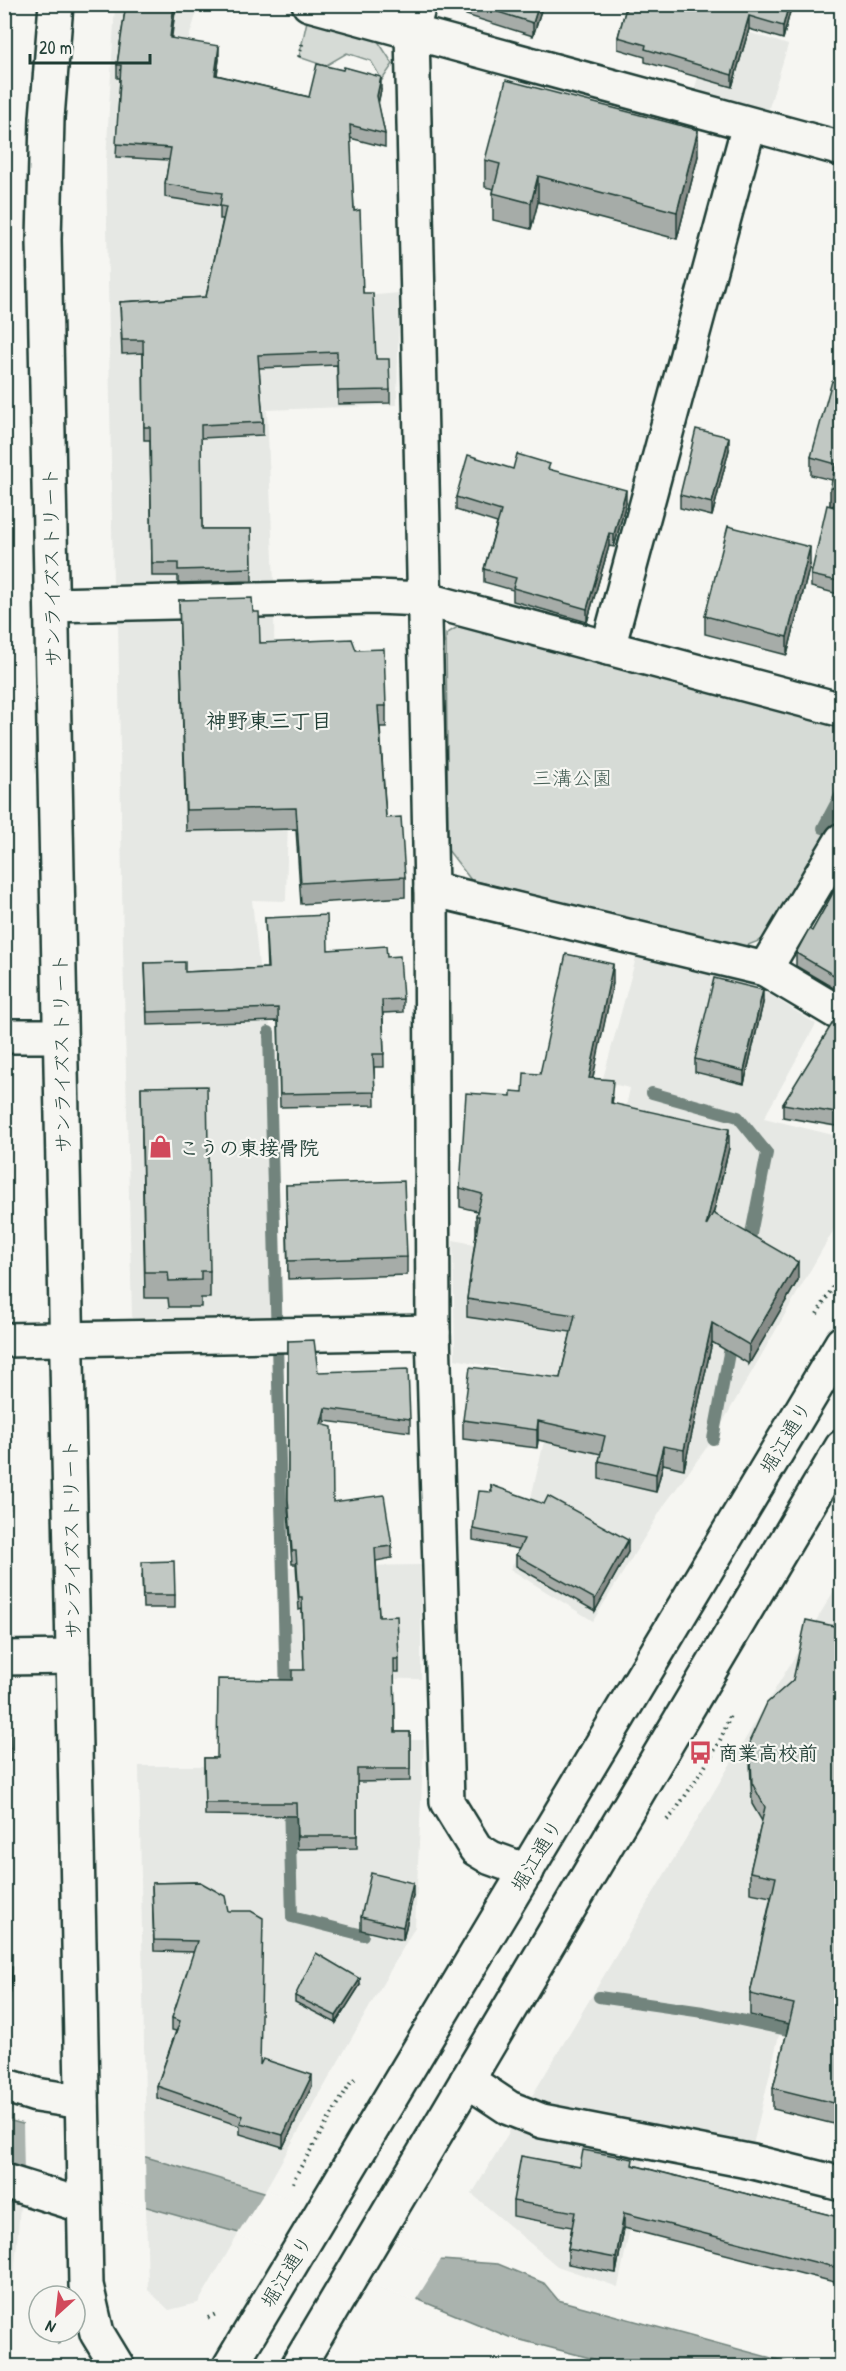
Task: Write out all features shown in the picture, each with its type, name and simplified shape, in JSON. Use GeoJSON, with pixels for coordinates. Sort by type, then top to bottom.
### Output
{"type":"FeatureCollection","features":[{"type":"Feature","properties":{"kind":"main road","name":"サンライズストリート"},"geometry":{"type":"LineString","coordinates":[[56,4],[47,118],[44,240],[86,2286],[97,2333],[117,2367]]}},
{"type":"Feature","properties":{"kind":"main road"},"geometry":{"type":"LineString","coordinates":[[309,4],[416,18],[748,125],[842,149]]}},
{"type":"Feature","properties":{"kind":"main road"},"geometry":{"type":"LineString","coordinates":[[416,18],[424,599],[431,889],[433,1332],[447,1802],[476,1849],[490,1858],[527,1872]]}},
{"type":"Feature","properties":{"kind":"main road"},"geometry":{"type":"LineString","coordinates":[[608,648],[748,125]]}},
{"type":"Feature","properties":{"kind":"main road"},"geometry":{"type":"LineString","coordinates":[[51,605],[363,597],[424,599],[842,710]]}},
{"type":"Feature","properties":{"kind":"main road"},"geometry":{"type":"LineString","coordinates":[[765,969],[842,840]]}},
{"type":"Feature","properties":{"kind":"main road"},"geometry":{"type":"LineString","coordinates":[[431,889],[765,969],[842,1015]]}},
{"type":"Feature","properties":{"kind":"main road"},"geometry":{"type":"LineString","coordinates":[[4,1036],[60,1036]]}},
{"type":"Feature","properties":{"kind":"main road"},"geometry":{"type":"LineString","coordinates":[[4,1340],[433,1332]]}},
{"type":"Feature","properties":{"kind":"main road","name":"堀江通り"},"geometry":{"type":"LineString","coordinates":[[230,2367],[842,1343]]}},
{"type":"Feature","properties":{"kind":"main road"},"geometry":{"type":"LineString","coordinates":[[298,2367],[842,1447]]}},
{"type":"Feature","properties":{"kind":"main road"},"geometry":{"type":"LineString","coordinates":[[4,1658],[73,1657]]}},
{"type":"Feature","properties":{"kind":"main road"},"geometry":{"type":"LineString","coordinates":[[467,2080],[509,2108],[542,2121],[753,2162],[842,2184]]}},
{"type":"Feature","properties":{"kind":"main road"},"geometry":{"type":"LineString","coordinates":[[4,2085],[36,2095],[82,2102]]}},
{"type":"Feature","properties":{"kind":"main road"},"geometry":{"type":"LineString","coordinates":[[4,2181],[84,2206]]}},
{"type":"Feature","properties":{"kind":"shaded area"},"geometry":{"type":"Polygon","coordinates":[[[115,5],[199,5],[172,93],[291,181],[265,305],[399,293],[397,405],[267,410],[274,584],[113,585],[106,161],[115,5]]]}},
{"type":"Feature","properties":{"kind":"shaded area"},"geometry":{"type":"Polygon","coordinates":[[[714,21],[788,45],[768,111],[694,91],[714,21]]]}},
{"type":"Feature","properties":{"kind":"shaded area"},"geometry":{"type":"Polygon","coordinates":[[[274,612],[275,734],[290,734],[286,901],[252,900],[260,975],[275,987],[269,1032],[277,1317],[132,1318],[118,616],[274,612]]]}},
{"type":"Feature","properties":{"kind":"shaded area"},"geometry":{"type":"Polygon","coordinates":[[[636,958],[756,986],[816,1024],[764,1118],[841,1137],[841,1217],[713,1439],[665,1504],[593,1621],[510,1569],[518,1555],[558,1380],[455,1359],[453,1240],[584,1265],[612,1172],[630,1088],[602,1082],[636,958]]]}},
{"type":"Feature","properties":{"kind":"shaded area"},"geometry":{"type":"Polygon","coordinates":[[[4,1092],[9,1102],[9,1325],[4,1325],[4,1092]]]}},
{"type":"Feature","properties":{"kind":"shaded area"},"geometry":{"type":"Polygon","coordinates":[[[4,1362],[10,1362],[12,1510],[5,1510],[4,1362]]]}},
{"type":"Feature","properties":{"kind":"shaded area"},"geometry":{"type":"Polygon","coordinates":[[[421,1565],[421,1679],[286,1678],[283,1567],[421,1565]]]}},
{"type":"Feature","properties":{"kind":"shaded area"},"geometry":{"type":"Polygon","coordinates":[[[841,1579],[841,2049],[779,2035],[753,2145],[544,2102],[532,2096],[841,1579]]]}},
{"type":"Feature","properties":{"kind":"shaded area"},"geometry":{"type":"Polygon","coordinates":[[[287,1740],[424,1740],[415,1927],[264,2192],[146,2157],[139,1766],[288,1766],[287,1740]]]}},
{"type":"Feature","properties":{"kind":"shaded area"},"geometry":{"type":"Polygon","coordinates":[[[4,2119],[264,2192],[441,2260],[498,2264],[544,2283],[558,2300],[795,2366],[621,2366],[509,2337],[417,2299],[239,2233],[5,2167],[4,2119]]]}},
{"type":"Feature","properties":{"kind":"shaded area"},"geometry":{"type":"Polygon","coordinates":[[[512,2127],[535,2135],[644,2159],[618,2287],[557,2266],[472,2194],[512,2127]]]}},
{"type":"Feature","properties":{"kind":"shaded area"},"geometry":{"type":"Polygon","coordinates":[[[5,2191],[21,2195],[14,2277],[5,2325],[5,2191]]]}},
{"type":"Feature","properties":{"kind":"shaded area"},"geometry":{"type":"Polygon","coordinates":[[[146,2206],[239,2233],[198,2303],[169,2310],[148,2290],[146,2206]]]}},
{"type":"Feature","properties":{"kind":"green space"},"geometry":{"type":"Polygon","coordinates":[[[307,21],[376,38],[393,64],[382,80],[371,61],[347,53],[325,66],[299,57],[307,21]]]}},
{"type":"Feature","properties":{"kind":"green space","name":"三溝公園"},"geometry":{"type":"Polygon","coordinates":[[[466,622],[841,720],[841,808],[769,937],[743,947],[471,880],[448,850],[446,634],[466,622]]]}},
{"type":"Feature","properties":{"kind":"pier"},"geometry":{"type":"Polygon","coordinates":[[[23,2122],[145,2153],[146,2209],[24,2175],[23,2122]]]}},
{"type":"Feature","properties":{"kind":"pier"},"geometry":{"type":"Polygon","coordinates":[[[266,2190],[442,2258],[415,2301],[237,2235],[266,2190]]]}},
{"type":"Feature","properties":{"kind":"building"},"geometry":{"type":"Polygon","coordinates":[[[126,4],[174,4],[170,38],[219,46],[215,75],[309,97],[317,64],[343,70],[344,67],[381,77],[377,96],[385,134],[350,125],[354,211],[360,210],[363,293],[373,293],[376,359],[389,359],[390,390],[338,391],[337,352],[258,355],[263,422],[201,425],[202,529],[251,529],[252,568],[178,570],[178,563],[152,563],[150,427],[144,427],[143,340],[122,340],[120,302],[206,297],[226,207],[220,206],[222,193],[165,184],[171,148],[116,144],[121,65],[117,65],[126,4]]]}},
{"type":"Feature","properties":{"kind":"building"},"geometry":{"type":"Polygon","coordinates":[[[473,4],[539,4],[533,23],[473,4]]]}},
{"type":"Feature","properties":{"kind":"building"},"geometry":{"type":"Polygon","coordinates":[[[627,4],[789,4],[783,26],[749,16],[732,75],[645,49],[646,45],[618,37],[627,4]]]}},
{"type":"Feature","properties":{"kind":"building"},"geometry":{"type":"Polygon","coordinates":[[[506,80],[698,130],[677,212],[538,176],[531,203],[493,193],[500,164],[485,160],[506,80]]]}},
{"type":"Feature","properties":{"kind":"building"},"geometry":{"type":"Polygon","coordinates":[[[832,381],[842,384],[842,483],[830,489],[836,464],[811,457],[832,381]]]}},
{"type":"Feature","properties":{"kind":"building"},"geometry":{"type":"Polygon","coordinates":[[[696,429],[729,437],[712,503],[680,495],[696,429]]]}},
{"type":"Feature","properties":{"kind":"building"},"geometry":{"type":"Polygon","coordinates":[[[517,454],[550,464],[548,469],[626,490],[614,534],[609,533],[587,609],[513,588],[516,578],[484,569],[501,511],[456,497],[468,455],[513,469],[517,454]]]}},
{"type":"Feature","properties":{"kind":"building"},"geometry":{"type":"Polygon","coordinates":[[[827,505],[842,509],[842,582],[811,575],[827,505]]]}},
{"type":"Feature","properties":{"kind":"building"},"geometry":{"type":"Polygon","coordinates":[[[728,526],[810,547],[787,637],[705,616],[728,526]]]}},
{"type":"Feature","properties":{"kind":"building"},"geometry":{"type":"Polygon","coordinates":[[[252,598],[253,612],[259,612],[260,643],[352,639],[356,650],[384,649],[386,706],[378,706],[386,818],[401,817],[405,877],[301,883],[296,808],[186,810],[179,600],[252,598]]]}},
{"type":"Feature","properties":{"kind":"building"},"geometry":{"type":"Polygon","coordinates":[[[842,877],[842,980],[796,953],[809,929],[812,931],[842,877]]]}},
{"type":"Feature","properties":{"kind":"building"},"geometry":{"type":"Polygon","coordinates":[[[327,915],[328,950],[386,946],[387,957],[400,956],[403,999],[382,1000],[384,1054],[373,1054],[375,1092],[280,1094],[278,1008],[147,1012],[145,963],[185,962],[185,972],[268,968],[265,918],[327,915]]]}},
{"type":"Feature","properties":{"kind":"building"},"geometry":{"type":"Polygon","coordinates":[[[566,954],[613,964],[589,1078],[613,1080],[611,1103],[729,1129],[706,1226],[713,1213],[798,1262],[749,1345],[712,1323],[684,1450],[663,1446],[656,1474],[599,1461],[605,1436],[538,1421],[537,1430],[463,1420],[470,1367],[560,1378],[575,1315],[467,1299],[479,1216],[476,1216],[482,1194],[460,1188],[466,1093],[511,1096],[511,1091],[523,1092],[524,1073],[540,1074],[566,954]]]}},
{"type":"Feature","properties":{"kind":"building"},"geometry":{"type":"Polygon","coordinates":[[[714,978],[763,990],[744,1071],[695,1059],[714,978]]]}},
{"type":"Feature","properties":{"kind":"building"},"geometry":{"type":"Polygon","coordinates":[[[835,1019],[842,1021],[842,1114],[783,1104],[835,1019]]]}},
{"type":"Feature","properties":{"kind":"building"},"geometry":{"type":"Polygon","coordinates":[[[207,1086],[210,1271],[201,1271],[201,1280],[169,1281],[168,1272],[145,1272],[141,1087],[207,1086]]]}},
{"type":"Feature","properties":{"kind":"building"},"geometry":{"type":"Polygon","coordinates":[[[404,1181],[407,1257],[288,1261],[286,1185],[404,1181]]]}},
{"type":"Feature","properties":{"kind":"building"},"geometry":{"type":"Polygon","coordinates":[[[314,1340],[318,1372],[408,1369],[410,1419],[325,1408],[321,1424],[332,1427],[333,1502],[384,1495],[392,1546],[375,1548],[379,1617],[397,1616],[399,1659],[394,1659],[395,1732],[410,1732],[410,1769],[357,1769],[357,1836],[297,1836],[296,1803],[205,1803],[204,1758],[217,1758],[218,1679],[292,1680],[292,1670],[304,1670],[302,1597],[299,1597],[296,1551],[292,1551],[288,1499],[288,1341],[314,1340]]]}},
{"type":"Feature","properties":{"kind":"building"},"geometry":{"type":"Polygon","coordinates":[[[491,1485],[544,1504],[548,1496],[628,1540],[595,1599],[516,1555],[524,1539],[473,1529],[479,1491],[492,1492],[491,1485]]]}},
{"type":"Feature","properties":{"kind":"building"},"geometry":{"type":"Polygon","coordinates":[[[174,1561],[175,1595],[143,1595],[142,1562],[174,1561]]]}},
{"type":"Feature","properties":{"kind":"building"},"geometry":{"type":"Polygon","coordinates":[[[842,1592],[842,2105],[773,2088],[794,2004],[750,1994],[776,1877],[750,1872],[765,1807],[752,1783],[750,1740],[767,1703],[793,1680],[806,1620],[834,1626],[842,1592]]]}},
{"type":"Feature","properties":{"kind":"building"},"geometry":{"type":"Polygon","coordinates":[[[4,1712],[9,1712],[11,1748],[4,1749],[4,1712]]]}},
{"type":"Feature","properties":{"kind":"building"},"geometry":{"type":"Polygon","coordinates":[[[371,1873],[413,1883],[403,1927],[361,1917],[371,1873]]]}},
{"type":"Feature","properties":{"kind":"building"},"geometry":{"type":"Polygon","coordinates":[[[200,1882],[225,1896],[228,1911],[251,1911],[263,1918],[260,2065],[263,2059],[312,2075],[283,2135],[240,2123],[243,2116],[157,2086],[180,2021],[172,2018],[197,1941],[154,1940],[152,1883],[200,1882]]]}},
{"type":"Feature","properties":{"kind":"building"},"geometry":{"type":"Polygon","coordinates":[[[316,1953],[360,1979],[336,2016],[295,1996],[316,1953]]]}},
{"type":"Feature","properties":{"kind":"building"},"geometry":{"type":"Polygon","coordinates":[[[4,1966],[12,1967],[6,2015],[4,2015],[4,1966]]]}},
{"type":"Feature","properties":{"kind":"building"},"geometry":{"type":"Polygon","coordinates":[[[583,2150],[633,2159],[632,2165],[842,2218],[842,2269],[624,2213],[616,2258],[568,2249],[575,2212],[513,2201],[521,2156],[580,2167],[583,2150]]]}},
{"type":"Feature","properties":{"kind":"waterway"},"geometry":{"type":"LineString","coordinates":[[823,828],[842,792]]}},
{"type":"Feature","properties":{"kind":"waterway"},"geometry":{"type":"LineString","coordinates":[[269,1032],[286,1695]]}},
{"type":"Feature","properties":{"kind":"waterway"},"geometry":{"type":"LineString","coordinates":[[652,1093],[738,1117],[767,1153],[748,1249]]}},
{"type":"Feature","properties":{"kind":"waterway"},"geometry":{"type":"LineString","coordinates":[[713,1439],[732,1337]]}},
{"type":"Feature","properties":{"kind":"waterway"},"geometry":{"type":"LineString","coordinates":[[289,1800],[292,1917],[363,1935]]}},
{"type":"Feature","properties":{"kind":"waterway"},"geometry":{"type":"LineString","coordinates":[[599,1997],[703,2012],[802,2033]]}},
{"type":"Feature","properties":{"kind":"place","name":"こうの東接骨院"},"geometry":{"type":"Point","coordinates":[161,1147]}},
{"type":"Feature","properties":{"kind":"place","name":"商業高校前"},"geometry":{"type":"Point","coordinates":[700,1752]}},
{"type":"Feature","properties":{"kind":"district","name":"神野東三丁目"},"geometry":{"type":"Point","coordinates":[269,720]}}]}
